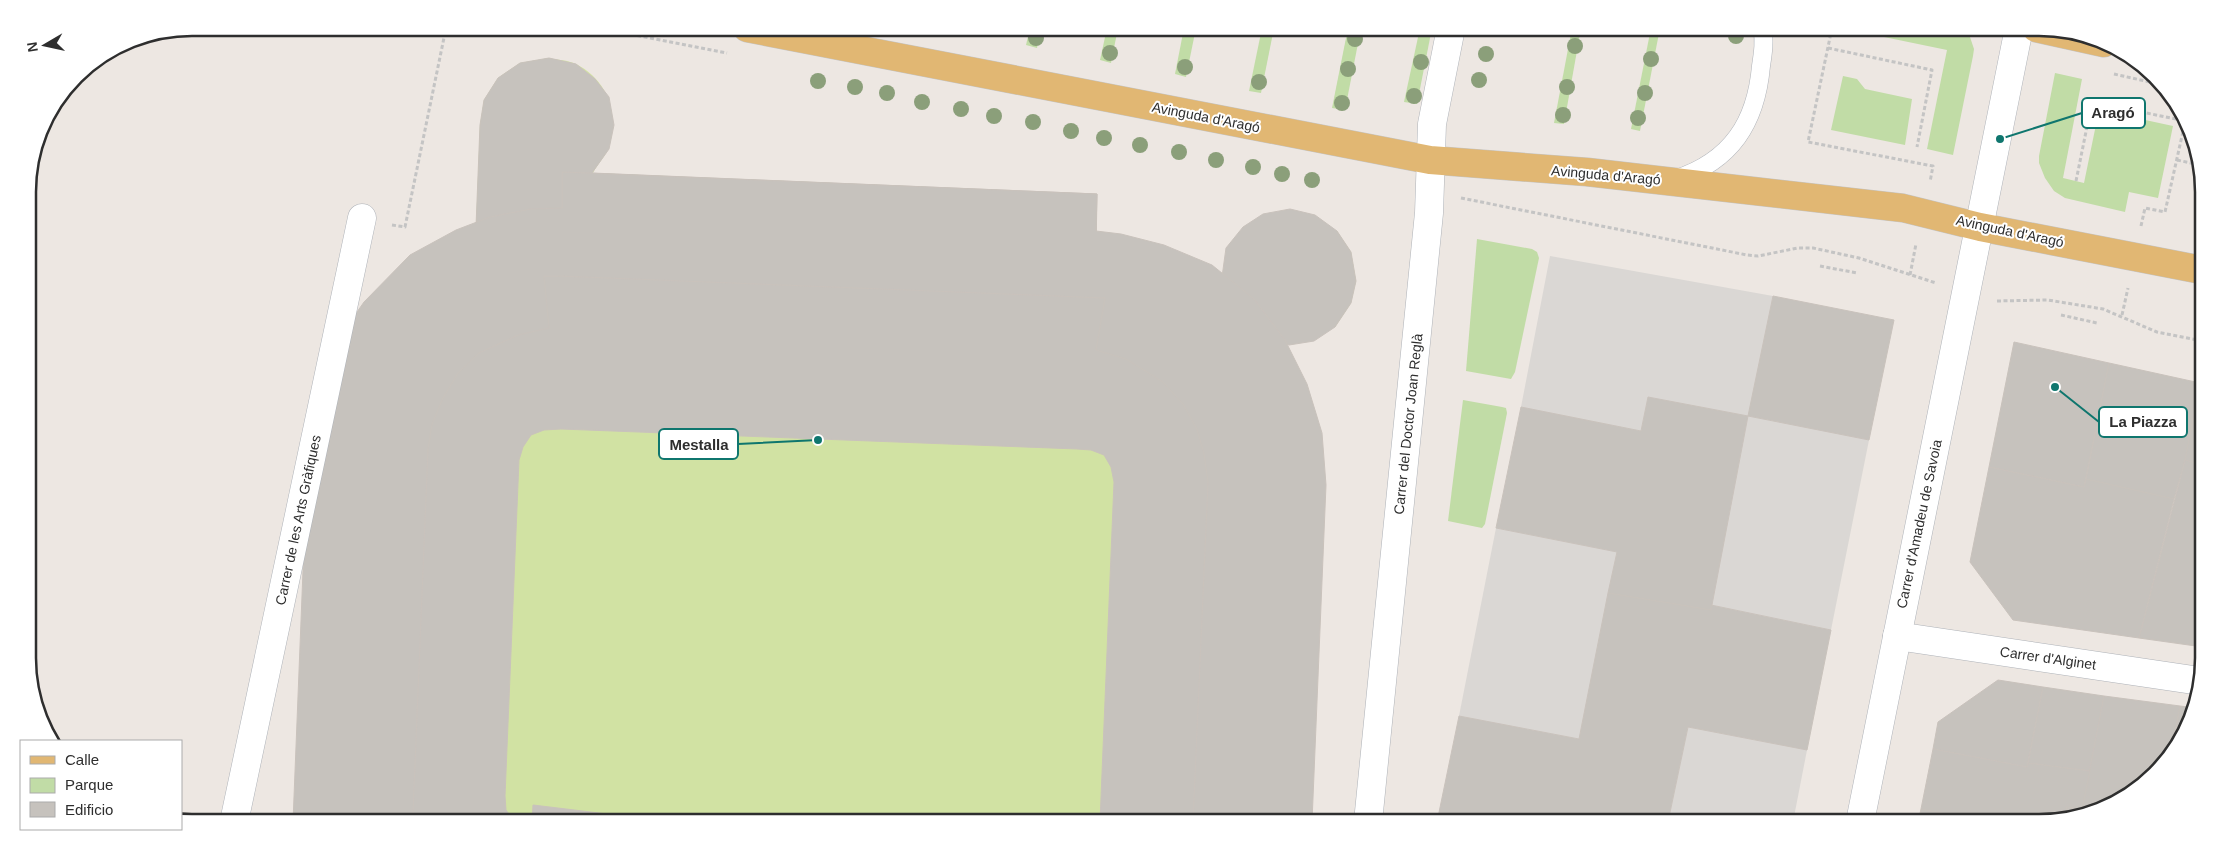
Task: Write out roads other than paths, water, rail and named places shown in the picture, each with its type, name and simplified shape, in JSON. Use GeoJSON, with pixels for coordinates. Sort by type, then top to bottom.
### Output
{"type":"FeatureCollection","features":[{"type":"Feature","properties":{"kind":"main road","name":"Avinguda d'Aragó"},"geometry":{"type":"LineString","coordinates":[[792,37],[1430,160],[1587,172],[1902,208],[1980,226],[2195,269]]}},
{"type":"Feature","properties":{"kind":"street","name":"Carrer del Doctor Joan Reglà"},"geometry":{"type":"LineString","coordinates":[[1369,813],[1429,213],[1432,124],[1449,36]]}},
{"type":"Feature","properties":{"kind":"street","name":"Carrer d'Amadeu de Savoia"},"geometry":{"type":"LineString","coordinates":[[1862,813],[2017,36]]}},
{"type":"Feature","properties":{"kind":"street","name":"Carrer de les Arts Gràfiques"},"geometry":{"type":"LineString","coordinates":[[236,814],[362,218]]}},
{"type":"Feature","properties":{"kind":"street","name":"Carrer d'Alginet"},"geometry":{"type":"LineString","coordinates":[[1897,636],[2193,680]]}},
{"type":"Feature","properties":{"kind":"lane","name":"Avinguda d'Aragó"},"geometry":{"type":"LineString","coordinates":[[1668,181],[1694,173],[1716,159],[1739,138],[1753,109],[1761,75],[1764,36]]}},
{"type":"Feature","properties":{"kind":"place","name":"Aragó"},"geometry":{"type":"Point","coordinates":[2000,139]}},
{"type":"Feature","properties":{"kind":"place","name":"La Piazza"},"geometry":{"type":"Point","coordinates":[2055,387]}},
{"type":"Feature","properties":{"kind":"place","name":"Mestalla"},"geometry":{"type":"Point","coordinates":[818,440]}}]}
